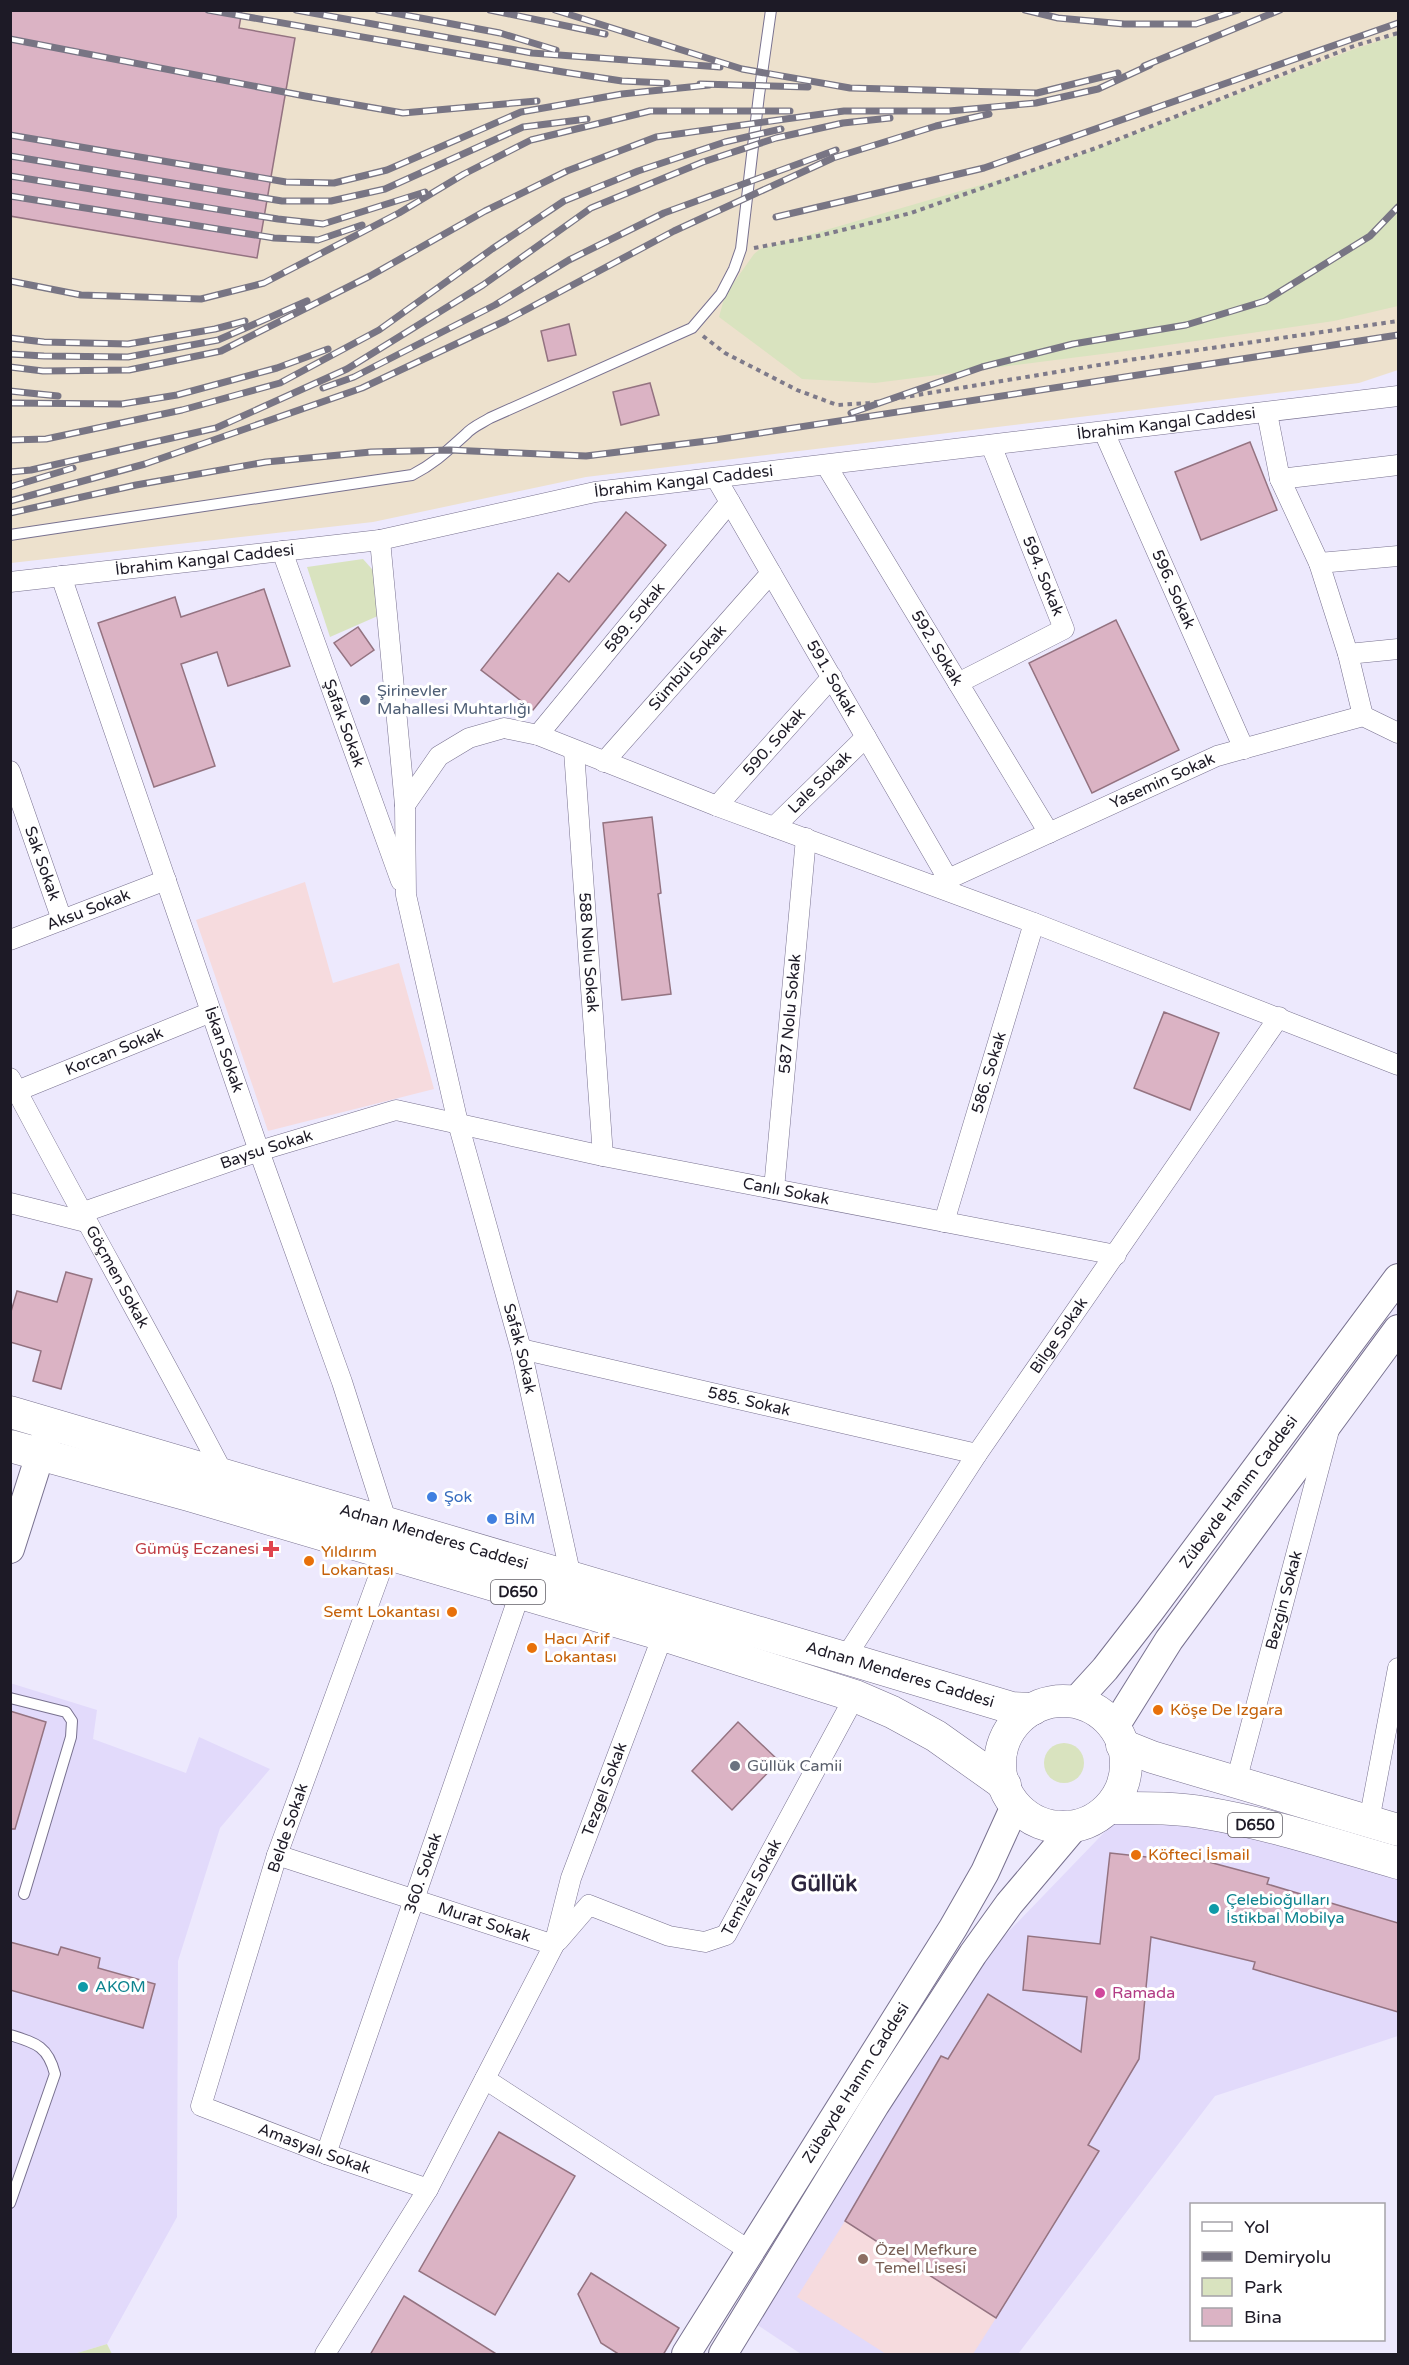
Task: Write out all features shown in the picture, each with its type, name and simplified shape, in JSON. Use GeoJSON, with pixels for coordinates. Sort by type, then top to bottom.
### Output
{"type":"FeatureCollection","features":[{"type":"Feature","properties":{"kind":"main road","name":"Zübeyde Hanım Caddesi"},"geometry":{"type":"LineString","coordinates":[[1074,1703],[1105,1669],[1150,1611],[1398,1278]]}},
{"type":"Feature","properties":{"kind":"main road","name":"Zübeyde Hanım Caddesi"},"geometry":{"type":"LineString","coordinates":[[1118,1736],[1169,1640],[1398,1329]]}},
{"type":"Feature","properties":{"kind":"main road","name":"Adnan Menderes Caddesi"},"geometry":{"type":"LineString","coordinates":[[28,1417],[1012,1708],[1033,1709]]}},
{"type":"Feature","properties":{"kind":"main road"},"geometry":{"type":"LineString","coordinates":[[21,1518],[19,1452],[28,1417]]}},
{"type":"Feature","properties":{"kind":"main road","name":"Adnan Menderes Caddesi"},"geometry":{"type":"LineString","coordinates":[[19,1452],[189,1495],[663,1635],[855,1696],[892,1712],[936,1736],[1010,1796]]}},
{"type":"Feature","properties":{"kind":"main road"},"geometry":{"type":"LineString","coordinates":[[10,1549],[21,1518],[35,1491],[50,1476],[65,1472],[107,1473]]}},
{"type":"Feature","properties":{"kind":"main road"},"geometry":{"type":"LineString","coordinates":[[1065,1701],[1074,1703],[1087,1705],[1105,1717],[1118,1736],[1125,1753],[1126,1773],[1120,1792],[1109,1808],[1093,1820],[1074,1827],[1055,1827],[1036,1821],[1010,1796],[1001,1773],[1001,1751],[1010,1731],[1024,1714],[1043,1704],[1065,1701]]}},
{"type":"Feature","properties":{"kind":"main road"},"geometry":{"type":"LineString","coordinates":[[1118,1736],[1152,1757],[1398,1830]]}},
{"type":"Feature","properties":{"kind":"main road","name":"Zübeyde Hanım Caddesi"},"geometry":{"type":"LineString","coordinates":[[686,2355],[953,1928],[985,1872],[1010,1796]]}},
{"type":"Feature","properties":{"kind":"main road","name":"D650"},"geometry":{"type":"LineString","coordinates":[[1109,1808],[1156,1808],[1206,1813],[1314,1839],[1398,1863]]}},
{"type":"Feature","properties":{"kind":"main road","name":"Zübeyde Hanım Caddesi"},"geometry":{"type":"LineString","coordinates":[[723,2355],[875,2105],[973,1954],[1015,1896],[1074,1827]]}},
{"type":"Feature","properties":{"kind":"street","name":"İbrahim Kangal Caddesi"},"geometry":{"type":"LineString","coordinates":[[1361,402],[1398,390]]}},
{"type":"Feature","properties":{"kind":"street","name":"İbrahim Kangal Caddesi"},"geometry":{"type":"LineString","coordinates":[[10,582],[380,540],[595,492],[1398,396]]}},
{"type":"Feature","properties":{"kind":"street"},"geometry":{"type":"LineString","coordinates":[[1267,413],[1280,479],[1319,563],[1348,654],[1363,716],[1398,733]]}},
{"type":"Feature","properties":{"kind":"street","name":"596. Sokak"},"geometry":{"type":"LineString","coordinates":[[1104,432],[1244,749]]}},
{"type":"Feature","properties":{"kind":"street","name":"594. Sokak"},"geometry":{"type":"LineString","coordinates":[[958,683],[1064,629],[991,445]]}},
{"type":"Feature","properties":{"kind":"street","name":"592. Sokak"},"geometry":{"type":"LineString","coordinates":[[826,465],[1049,833]]}},
{"type":"Feature","properties":{"kind":"street"},"geometry":{"type":"LineString","coordinates":[[1280,479],[1398,465]]}},
{"type":"Feature","properties":{"kind":"street","name":"591. Sokak"},"geometry":{"type":"LineString","coordinates":[[716,478],[866,737],[942,882]]}},
{"type":"Feature","properties":{"kind":"street","name":"589. Sokak"},"geometry":{"type":"LineString","coordinates":[[538,735],[730,502]]}},
{"type":"Feature","properties":{"kind":"street","name":"Şafak Sokak"},"geometry":{"type":"LineString","coordinates":[[380,540],[405,805],[406,895]]}},
{"type":"Feature","properties":{"kind":"street","name":"Şafak Sokak"},"geometry":{"type":"LineString","coordinates":[[282,551],[406,895],[458,1123]]}},
{"type":"Feature","properties":{"kind":"street"},"geometry":{"type":"LineString","coordinates":[[1319,563],[1398,556]]}},
{"type":"Feature","properties":{"kind":"street","name":"Sümbül Sokak"},"geometry":{"type":"LineString","coordinates":[[604,762],[771,573]]}},
{"type":"Feature","properties":{"kind":"street","name":"İskan Sokak"},"geometry":{"type":"LineString","coordinates":[[61,576],[259,1151],[342,1382],[387,1523]]}},
{"type":"Feature","properties":{"kind":"street"},"geometry":{"type":"LineString","coordinates":[[1348,654],[1398,649]]}},
{"type":"Feature","properties":{"kind":"street","name":"590. Sokak"},"geometry":{"type":"LineString","coordinates":[[717,806],[832,678]]}},
{"type":"Feature","properties":{"kind":"street","name":"Yasemin Sokak"},"geometry":{"type":"LineString","coordinates":[[942,882],[1217,756],[1363,716]]}},
{"type":"Feature","properties":{"kind":"street"},"geometry":{"type":"LineString","coordinates":[[405,805],[439,756],[469,738],[504,728],[538,735],[717,806],[806,838],[942,882],[1034,923],[1398,1065]]}},
{"type":"Feature","properties":{"kind":"street","name":"Lale Sokak"},"geometry":{"type":"LineString","coordinates":[[774,826],[866,737]]}},
{"type":"Feature","properties":{"kind":"street","name":"588 Nolu Sokak"},"geometry":{"type":"LineString","coordinates":[[574,751],[603,1156]]}},
{"type":"Feature","properties":{"kind":"street","name":"Sak Sokak"},"geometry":{"type":"LineString","coordinates":[[10,771],[62,920]]}},
{"type":"Feature","properties":{"kind":"street","name":"587 Nolu Sokak"},"geometry":{"type":"LineString","coordinates":[[774,1189],[806,838]]}},
{"type":"Feature","properties":{"kind":"street","name":"Aksu Sokak"},"geometry":{"type":"LineString","coordinates":[[10,940],[166,880]]}},
{"type":"Feature","properties":{"kind":"street","name":"586. Sokak"},"geometry":{"type":"LineString","coordinates":[[944,1222],[1034,923]]}},
{"type":"Feature","properties":{"kind":"street","name":"Korcan Sokak"},"geometry":{"type":"LineString","coordinates":[[14,1084],[211,1012]]}},
{"type":"Feature","properties":{"kind":"street","name":"Bilge Sokak"},"geometry":{"type":"LineString","coordinates":[[845,1658],[977,1454],[1279,1017]]}},
{"type":"Feature","properties":{"kind":"street","name":"Göçmen Sokak"},"geometry":{"type":"LineString","coordinates":[[14,1084],[83,1217],[176,1383],[224,1475]]}},
{"type":"Feature","properties":{"kind":"street","name":"Baysu Sokak"},"geometry":{"type":"LineString","coordinates":[[83,1217],[259,1151],[396,1110],[458,1123]]}},
{"type":"Feature","properties":{"kind":"street","name":"Canlı Sokak"},"geometry":{"type":"LineString","coordinates":[[458,1123],[603,1156],[1116,1255]]}},
{"type":"Feature","properties":{"kind":"street","name":"Safak Sokak"},"geometry":{"type":"LineString","coordinates":[[458,1123],[521,1349],[571,1577]]}},
{"type":"Feature","properties":{"kind":"street"},"geometry":{"type":"LineString","coordinates":[[10,1203],[83,1217]]}},
{"type":"Feature","properties":{"kind":"street","name":"585. Sokak"},"geometry":{"type":"LineString","coordinates":[[521,1349],[977,1454]]}},
{"type":"Feature","properties":{"kind":"street","name":"Bezgin Sokak"},"geometry":{"type":"LineString","coordinates":[[1236,1782],[1332,1419]]}},
{"type":"Feature","properties":{"kind":"street","name":"Belde Sokak"},"geometry":{"type":"LineString","coordinates":[[201,2106],[277,1855],[387,1554]]}},
{"type":"Feature","properties":{"kind":"street","name":"360. Sokak"},"geometry":{"type":"LineString","coordinates":[[326,2154],[520,1593]]}},
{"type":"Feature","properties":{"kind":"street","name":"Tezgel Sokak"},"geometry":{"type":"LineString","coordinates":[[554,1945],[571,1878],[663,1635]]}},
{"type":"Feature","properties":{"kind":"street"},"geometry":{"type":"LineString","coordinates":[[1368,1821],[1398,1668]]}},
{"type":"Feature","properties":{"kind":"street","name":"Temizel Sokak"},"geometry":{"type":"LineString","coordinates":[[554,1945],[589,1905],[669,1936],[705,1942],[726,1935],[855,1696]]}},
{"type":"Feature","properties":{"kind":"street","name":"Murat Sokak"},"geometry":{"type":"LineString","coordinates":[[277,1855],[554,1945]]}},
{"type":"Feature","properties":{"kind":"street"},"geometry":{"type":"LineString","coordinates":[[325,2355],[428,2189],[554,1945]]}},
{"type":"Feature","properties":{"kind":"street"},"geometry":{"type":"LineString","coordinates":[[485,2079],[750,2251]]}},
{"type":"Feature","properties":{"kind":"street","name":"Amasyalı Sokak"},"geometry":{"type":"LineString","coordinates":[[201,2106],[326,2154],[428,2189]]}},
{"type":"Feature","properties":{"kind":"lane"},"geometry":{"type":"LineString","coordinates":[[10,535],[412,475],[431,465],[467,432],[490,418],[692,328],[721,294],[741,249],[771,10]]}},
{"type":"Feature","properties":{"kind":"lane"},"geometry":{"type":"LineString","coordinates":[[10,1698],[66,1712],[72,1721],[71,1737],[24,1894]]}},
{"type":"Feature","properties":{"kind":"lane"},"geometry":{"type":"LineString","coordinates":[[10,2035],[39,2044],[52,2060],[55,2073],[10,2203]]}},
{"type":"Feature","properties":{"kind":"path"},"geometry":{"type":"LineString","coordinates":[[741,249],[764,248],[910,213],[1096,148],[1354,46],[1398,33]]}},
{"type":"Feature","properties":{"kind":"path"},"geometry":{"type":"LineString","coordinates":[[692,328],[725,353],[797,390],[837,405],[869,403],[1129,360],[1398,321]]}},
{"type":"Feature","properties":{"kind":"shaded area"},"geometry":{"type":"Polygon","coordinates":[[[10,11],[1398,11],[1398,370],[1359,383],[586,477],[373,522],[11,563],[10,11]]]}},
{"type":"Feature","properties":{"kind":"shaded area"},"geometry":{"type":"Polygon","coordinates":[[[305,882],[333,983],[399,963],[434,1089],[268,1131],[196,920],[305,882]]]}},
{"type":"Feature","properties":{"kind":"shaded area"},"geometry":{"type":"Polygon","coordinates":[[[10,1683],[97,1710],[93,1739],[186,1773],[199,1737],[270,1769],[220,1828],[178,1961],[177,2217],[107,2344],[74,2354],[11,2354],[10,1683]]]}},
{"type":"Feature","properties":{"kind":"shaded area"},"geometry":{"type":"Polygon","coordinates":[[[1123,1813],[1236,1819],[1398,1868],[1398,2036],[1215,2096],[1018,2354],[801,2354],[750,2320],[985,1956],[1123,1813]]]}},
{"type":"Feature","properties":{"kind":"shaded area","name":"Özel Mefkure Temel Lisesi"},"geometry":{"type":"Polygon","coordinates":[[[845,2221],[996,2318],[973,2354],[886,2354],[797,2297],[845,2221]]]}},
{"type":"Feature","properties":{"kind":"green space"},"geometry":{"type":"Polygon","coordinates":[[[1398,35],[1398,306],[1334,321],[1126,351],[875,383],[802,379],[719,317],[725,295],[760,249],[1064,161],[1357,48],[1398,35]]]}},
{"type":"Feature","properties":{"kind":"green space"},"geometry":{"type":"Polygon","coordinates":[[[363,559],[379,577],[380,615],[330,637],[307,567],[363,559]]]}},
{"type":"Feature","properties":{"kind":"green space"},"geometry":{"type":"Polygon","coordinates":[[[1064,1743],[1072,1744],[1078,1749],[1083,1755],[1083,1771],[1078,1777],[1072,1782],[1064,1783],[1056,1782],[1050,1777],[1045,1771],[1044,1763],[1045,1755],[1050,1749],[1056,1744],[1064,1743]]]}},
{"type":"Feature","properties":{"kind":"green space"},"geometry":{"type":"Polygon","coordinates":[[[107,2344],[112,2354],[74,2354],[107,2344]]]}},
{"type":"Feature","properties":{"kind":"building"},"geometry":{"type":"Polygon","coordinates":[[[10,10],[242,10],[239,28],[295,38],[257,258],[10,216],[10,10]]]}},
{"type":"Feature","properties":{"kind":"building"},"geometry":{"type":"Polygon","coordinates":[[[569,324],[576,355],[548,361],[541,331],[569,324]]]}},
{"type":"Feature","properties":{"kind":"building"},"geometry":{"type":"Polygon","coordinates":[[[650,383],[659,415],[621,425],[613,392],[650,383]]]}},
{"type":"Feature","properties":{"kind":"building"},"geometry":{"type":"Polygon","coordinates":[[[1250,442],[1277,510],[1201,540],[1175,472],[1250,442]]]}},
{"type":"Feature","properties":{"kind":"building"},"geometry":{"type":"Polygon","coordinates":[[[626,512],[666,545],[533,710],[481,670],[558,573],[569,582],[626,512]]]}},
{"type":"Feature","properties":{"kind":"building"},"geometry":{"type":"Polygon","coordinates":[[[264,589],[290,666],[228,686],[217,652],[181,664],[215,766],[154,787],[98,623],[175,597],[181,617],[264,589]]]}},
{"type":"Feature","properties":{"kind":"building"},"geometry":{"type":"Polygon","coordinates":[[[1116,620],[1179,750],[1092,793],[1029,663],[1116,620]]]}},
{"type":"Feature","properties":{"kind":"building"},"geometry":{"type":"Polygon","coordinates":[[[358,627],[374,650],[351,666],[334,643],[358,627]]]}},
{"type":"Feature","properties":{"kind":"building"},"geometry":{"type":"Polygon","coordinates":[[[652,817],[661,893],[658,894],[671,994],[622,1000],[603,823],[652,817]]]}},
{"type":"Feature","properties":{"kind":"building"},"geometry":{"type":"Polygon","coordinates":[[[1164,1012],[1219,1033],[1190,1110],[1134,1088],[1164,1012]]]}},
{"type":"Feature","properties":{"kind":"building"},"geometry":{"type":"Polygon","coordinates":[[[66,1272],[92,1279],[61,1389],[33,1381],[41,1351],[10,1342],[10,1315],[17,1291],[57,1302],[66,1272]]]}},
{"type":"Feature","properties":{"kind":"building"},"geometry":{"type":"Polygon","coordinates":[[[10,1711],[46,1722],[15,1829],[10,1829],[10,1711]]]}},
{"type":"Feature","properties":{"kind":"building","name":"Güllük Camii"},"geometry":{"type":"Polygon","coordinates":[[[738,1722],[779,1761],[732,1810],[692,1771],[738,1722]]]}},
{"type":"Feature","properties":{"kind":"building"},"geometry":{"type":"Polygon","coordinates":[[[1110,1853],[1174,1860],[1175,1853],[1269,1878],[1267,1884],[1398,1923],[1398,2012],[1253,1969],[1255,1962],[1151,1937],[1139,2059],[1088,2145],[1099,2151],[996,2318],[845,2221],[941,2056],[948,2059],[988,1994],[1081,2052],[1087,1997],[1023,1990],[1028,1936],[1100,1944],[1110,1853]]]}},
{"type":"Feature","properties":{"kind":"building","name":"AKOM"},"geometry":{"type":"Polygon","coordinates":[[[10,1942],[58,1955],[61,1947],[100,1958],[98,1968],[155,1984],[143,2028],[10,1990],[10,1942]]]}},
{"type":"Feature","properties":{"kind":"building"},"geometry":{"type":"Polygon","coordinates":[[[499,2132],[575,2176],[495,2315],[419,2271],[499,2132]]]}},
{"type":"Feature","properties":{"kind":"building"},"geometry":{"type":"Polygon","coordinates":[[[591,2273],[679,2328],[663,2355],[620,2355],[601,2343],[578,2294],[591,2273]]]}},
{"type":"Feature","properties":{"kind":"building"},"geometry":{"type":"Polygon","coordinates":[[[404,2296],[498,2355],[370,2355],[404,2296]]]}},
{"type":"Feature","properties":{"kind":"railway"},"geometry":{"type":"LineString","coordinates":[[208,10],[563,72],[622,81],[667,83]]}},
{"type":"Feature","properties":{"kind":"railway"},"geometry":{"type":"LineString","coordinates":[[296,10],[532,53],[720,67]]}},
{"type":"Feature","properties":{"kind":"railway"},"geometry":{"type":"LineString","coordinates":[[378,10],[500,33],[556,50]]}},
{"type":"Feature","properties":{"kind":"railway"},"geometry":{"type":"LineString","coordinates":[[490,10],[605,34]]}},
{"type":"Feature","properties":{"kind":"railway"},"geometry":{"type":"LineString","coordinates":[[555,10],[742,69],[850,88],[1037,93],[1118,73]]}},
{"type":"Feature","properties":{"kind":"railway"},"geometry":{"type":"LineString","coordinates":[[1025,10],[1058,18],[1124,24],[1196,24],[1238,10]]}},
{"type":"Feature","properties":{"kind":"railway"},"geometry":{"type":"LineString","coordinates":[[1144,66],[1280,10]]}},
{"type":"Feature","properties":{"kind":"railway"},"geometry":{"type":"LineString","coordinates":[[776,217],[984,168],[1398,23]]}},
{"type":"Feature","properties":{"kind":"railway"},"geometry":{"type":"LineString","coordinates":[[10,39],[403,113],[537,101]]}},
{"type":"Feature","properties":{"kind":"railway"},"geometry":{"type":"LineString","coordinates":[[10,367],[43,371],[129,370],[221,351],[370,276],[485,211],[567,171],[656,137],[844,111],[949,111],[1036,103],[1098,89],[1150,65]]}},
{"type":"Feature","properties":{"kind":"railway"},"geometry":{"type":"LineString","coordinates":[[700,84],[808,87]]}},
{"type":"Feature","properties":{"kind":"railway"},"geometry":{"type":"LineString","coordinates":[[10,135],[286,182],[334,183],[387,170],[521,112],[622,94],[709,85]]}},
{"type":"Feature","properties":{"kind":"railway"},"geometry":{"type":"LineString","coordinates":[[10,281],[81,295],[201,299],[264,283],[399,213],[464,174],[531,140],[650,111],[790,111]]}},
{"type":"Feature","properties":{"kind":"railway"},"geometry":{"type":"LineString","coordinates":[[10,501],[145,464],[362,388],[505,321],[674,231],[833,158],[936,126],[989,114]]}},
{"type":"Feature","properties":{"kind":"railway"},"geometry":{"type":"LineString","coordinates":[[10,472],[31,470],[216,428],[347,369],[483,285],[591,208],[703,162],[776,138],[843,123],[890,118]]}},
{"type":"Feature","properties":{"kind":"railway"},"geometry":{"type":"LineString","coordinates":[[10,156],[282,201],[331,201],[385,189],[523,127],[587,119]]}},
{"type":"Feature","properties":{"kind":"railway"},"geometry":{"type":"LineString","coordinates":[[10,440],[46,439],[182,410],[280,383],[379,330],[492,249],[564,201],[638,171],[725,142],[781,129]]}},
{"type":"Feature","properties":{"kind":"railway"},"geometry":{"type":"LineString","coordinates":[[323,388],[354,377],[495,305],[569,260],[664,213],[836,150]]}},
{"type":"Feature","properties":{"kind":"railway"},"geometry":{"type":"LineString","coordinates":[[10,176],[278,219],[323,224],[425,192]]}},
{"type":"Feature","properties":{"kind":"railway"},"geometry":{"type":"LineString","coordinates":[[10,196],[274,238],[318,240],[362,225]]}},
{"type":"Feature","properties":{"kind":"railway"},"geometry":{"type":"LineString","coordinates":[[851,413],[982,367],[1073,344],[1186,325],[1265,301],[1370,236],[1398,207]]}},
{"type":"Feature","properties":{"kind":"railway"},"geometry":{"type":"LineString","coordinates":[[10,354],[128,357],[218,340],[307,301]]}},
{"type":"Feature","properties":{"kind":"railway"},"geometry":{"type":"LineString","coordinates":[[10,338],[44,342],[128,344],[215,329],[245,321]]}},
{"type":"Feature","properties":{"kind":"railway"},"geometry":{"type":"LineString","coordinates":[[10,513],[136,485],[266,462],[371,452],[450,450],[586,456],[715,440],[1398,335]]}},
{"type":"Feature","properties":{"kind":"railway"},"geometry":{"type":"LineString","coordinates":[[10,403],[122,404],[177,395],[277,368],[328,349]]}},
{"type":"Feature","properties":{"kind":"railway"},"geometry":{"type":"LineString","coordinates":[[10,391],[58,396]]}},
{"type":"Feature","properties":{"kind":"railway"},"geometry":{"type":"LineString","coordinates":[[10,487],[73,468]]}},
{"type":"Feature","properties":{"kind":"place","name":"Şirinevler Mahallesi Muhtarlığı"},"geometry":{"type":"Point","coordinates":[365,700]}},
{"type":"Feature","properties":{"kind":"place","name":"Şok"},"geometry":{"type":"Point","coordinates":[432,1497]}},
{"type":"Feature","properties":{"kind":"place","name":"BİM"},"geometry":{"type":"Point","coordinates":[492,1519]}},
{"type":"Feature","properties":{"kind":"place","name":"Gümüş Eczanesi"},"geometry":{"type":"Point","coordinates":[271,1549]}},
{"type":"Feature","properties":{"kind":"place","name":"Yıldırım Lokantası"},"geometry":{"type":"Point","coordinates":[309,1561]}},
{"type":"Feature","properties":{"kind":"place","name":"Semt Lokantası"},"geometry":{"type":"Point","coordinates":[452,1612]}},
{"type":"Feature","properties":{"kind":"place","name":"Hacı Arif Lokantası"},"geometry":{"type":"Point","coordinates":[532,1648]}},
{"type":"Feature","properties":{"kind":"place","name":"Köşe De Izgara"},"geometry":{"type":"Point","coordinates":[1158,1710]}},
{"type":"Feature","properties":{"kind":"place","name":"Güllük Camii"},"geometry":{"type":"Point","coordinates":[735,1766]}},
{"type":"Feature","properties":{"kind":"place","name":"Köfteci İsmail"},"geometry":{"type":"Point","coordinates":[1136,1855]}},
{"type":"Feature","properties":{"kind":"place","name":"Çelebioğulları İstikbal Mobilya"},"geometry":{"type":"Point","coordinates":[1214,1909]}},
{"type":"Feature","properties":{"kind":"place","name":"AKOM"},"geometry":{"type":"Point","coordinates":[83,1987]}},
{"type":"Feature","properties":{"kind":"place","name":"Ramada"},"geometry":{"type":"Point","coordinates":[1100,1993]}},
{"type":"Feature","properties":{"kind":"place","name":"Özel Mefkure Temel Lisesi"},"geometry":{"type":"Point","coordinates":[863,2259]}},
{"type":"Feature","properties":{"kind":"district","name":"Güllük"},"geometry":{"type":"Point","coordinates":[824,1884]}}]}
